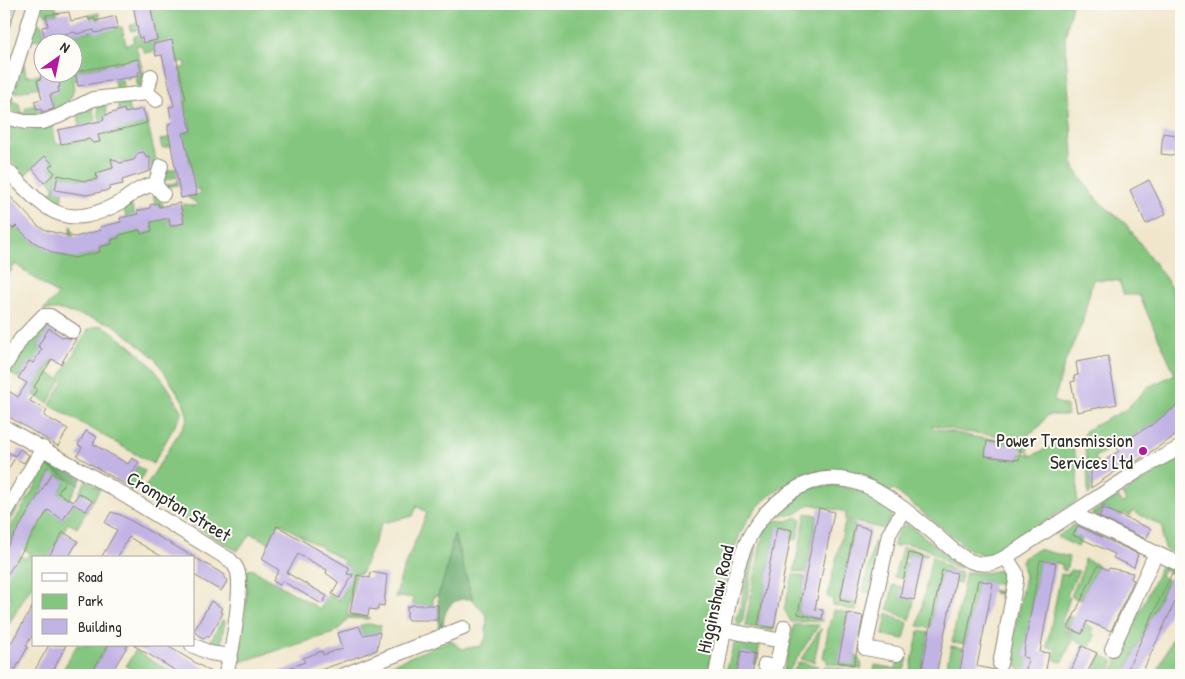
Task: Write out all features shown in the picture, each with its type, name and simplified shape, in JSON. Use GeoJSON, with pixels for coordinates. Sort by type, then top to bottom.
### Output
{"type":"FeatureCollection","features":[{"type":"Feature","properties":{"kind":"street"},"geometry":{"type":"LineString","coordinates":[[4,103],[6,83],[35,4]]}},
{"type":"Feature","properties":{"kind":"street"},"geometry":{"type":"LineString","coordinates":[[4,117],[24,122],[43,122],[93,99],[152,96],[152,76]]}},
{"type":"Feature","properties":{"kind":"street"},"geometry":{"type":"LineString","coordinates":[[4,166],[42,206],[55,213],[70,217],[98,212],[122,201],[144,187],[159,189],[161,166]]}},
{"type":"Feature","properties":{"kind":"street"},"geometry":{"type":"LineString","coordinates":[[4,368],[21,339],[43,316],[50,316],[74,332]]}},
{"type":"Feature","properties":{"kind":"street","name":"Crompton Street"},"geometry":{"type":"LineString","coordinates":[[4,427],[43,448],[230,560],[236,566],[239,581],[230,656],[225,675]]}},
{"type":"Feature","properties":{"kind":"street","name":"Higginshaw Road"},"geometry":{"type":"LineString","coordinates":[[716,675],[738,567],[751,533],[763,516],[786,495],[809,482],[832,479],[846,480],[873,489],[904,509],[969,561],[992,564],[1006,558],[1181,446]]}},
{"type":"Feature","properties":{"kind":"street"},"geometry":{"type":"LineString","coordinates":[[4,515],[43,448]]}},
{"type":"Feature","properties":{"kind":"street"},"geometry":{"type":"LineString","coordinates":[[897,654],[865,648],[887,540],[895,522],[904,509]]}},
{"type":"Feature","properties":{"kind":"street"},"geometry":{"type":"LineString","coordinates":[[1078,512],[1082,518],[1181,565]]}},
{"type":"Feature","properties":{"kind":"street"},"geometry":{"type":"LineString","coordinates":[[1112,649],[1156,553]]}},
{"type":"Feature","properties":{"kind":"street"},"geometry":{"type":"LineString","coordinates":[[1000,664],[1016,577],[1006,558]]}},
{"type":"Feature","properties":{"kind":"street"},"geometry":{"type":"LineString","coordinates":[[344,675],[463,628]]}},
{"type":"Feature","properties":{"kind":"street"},"geometry":{"type":"LineString","coordinates":[[725,630],[783,634],[776,668],[765,666]]}},
{"type":"Feature","properties":{"kind":"street"},"geometry":{"type":"LineString","coordinates":[[194,646],[210,653],[230,656]]}},
{"type":"Feature","properties":{"kind":"green space"},"geometry":{"type":"Polygon","coordinates":[[[42,4],[55,4],[62,32],[60,32],[56,13],[46,15],[41,7],[42,4]]]}},
{"type":"Feature","properties":{"kind":"green space"},"geometry":{"type":"Polygon","coordinates":[[[156,4],[1072,4],[1065,39],[1074,168],[1097,200],[1126,224],[1166,279],[1181,306],[1181,402],[1153,424],[1095,457],[1099,465],[1096,475],[1091,476],[1091,493],[1088,495],[1087,461],[1083,436],[1086,430],[1125,410],[1148,387],[1175,374],[1139,295],[1124,295],[1119,281],[1093,279],[1082,324],[1065,362],[1054,401],[1067,406],[1067,415],[1047,415],[1039,427],[1023,438],[964,432],[933,425],[932,428],[975,437],[1026,443],[1029,451],[1021,450],[1021,446],[988,441],[986,456],[1019,460],[1020,453],[1030,454],[1031,456],[1067,439],[1071,445],[1077,469],[1077,501],[994,553],[985,555],[970,550],[893,489],[890,492],[865,479],[841,472],[816,472],[790,483],[769,496],[760,504],[742,529],[728,569],[707,675],[385,675],[388,666],[451,640],[461,649],[481,646],[486,638],[487,616],[473,600],[454,535],[446,572],[438,596],[433,596],[433,605],[413,605],[412,597],[395,598],[403,570],[427,513],[417,506],[413,516],[382,523],[361,574],[356,573],[347,615],[369,617],[369,619],[347,618],[345,623],[334,633],[240,662],[246,606],[247,570],[252,569],[320,609],[329,594],[339,600],[346,589],[341,585],[350,568],[343,564],[344,561],[279,523],[269,543],[251,534],[237,551],[141,494],[188,418],[183,401],[155,358],[113,324],[61,310],[43,310],[58,295],[15,264],[4,282],[4,210],[12,219],[7,223],[13,229],[20,222],[20,230],[28,238],[36,231],[32,241],[44,248],[55,235],[52,253],[66,256],[71,226],[78,257],[100,252],[99,247],[112,244],[111,240],[119,238],[117,230],[126,217],[124,209],[131,204],[141,234],[152,231],[149,213],[151,213],[153,221],[164,219],[161,207],[155,204],[153,193],[162,202],[164,210],[167,210],[171,226],[184,223],[181,207],[184,204],[196,206],[198,204],[187,197],[200,194],[199,189],[194,190],[183,184],[167,187],[166,185],[178,182],[176,170],[177,177],[165,180],[167,171],[190,164],[187,152],[177,154],[172,146],[162,148],[160,140],[191,131],[189,120],[174,123],[175,102],[186,99],[184,87],[176,89],[175,85],[183,84],[181,72],[168,74],[167,71],[186,67],[185,61],[177,63],[176,57],[163,59],[162,55],[155,51],[145,53],[141,45],[136,46],[144,72],[141,87],[138,88],[136,77],[141,72],[127,62],[131,78],[127,79],[123,62],[112,64],[119,81],[122,80],[124,89],[116,90],[112,71],[106,65],[82,70],[82,33],[92,31],[90,15],[99,13],[100,20],[92,19],[95,32],[122,27],[126,45],[133,43],[134,36],[139,35],[143,42],[157,39],[154,26],[131,31],[129,26],[140,22],[150,9],[156,8],[156,4]]]}},
{"type":"Feature","properties":{"kind":"green space"},"geometry":{"type":"Polygon","coordinates":[[[36,23],[42,25],[43,32],[33,32],[36,23]]]}},
{"type":"Feature","properties":{"kind":"green space"},"geometry":{"type":"Polygon","coordinates":[[[24,63],[26,76],[32,75],[32,82],[38,82],[39,87],[14,93],[24,63]]]}},
{"type":"Feature","properties":{"kind":"green space"},"geometry":{"type":"Polygon","coordinates":[[[44,82],[73,82],[73,92],[69,101],[52,112],[30,115],[19,113],[11,109],[12,100],[19,104],[21,113],[26,112],[25,108],[35,105],[37,110],[41,109],[42,112],[54,109],[50,94],[59,92],[58,87],[60,87],[44,82]]]}},
{"type":"Feature","properties":{"kind":"green space"},"geometry":{"type":"Polygon","coordinates":[[[127,102],[134,126],[146,123],[146,116],[156,160],[153,171],[150,158],[146,158],[143,152],[136,155],[140,170],[136,171],[133,160],[122,162],[124,175],[113,162],[113,168],[108,169],[110,178],[106,171],[96,173],[97,179],[89,180],[90,190],[86,191],[85,180],[58,176],[55,190],[64,190],[60,206],[52,203],[43,195],[47,192],[53,192],[54,187],[48,179],[55,173],[49,167],[52,163],[45,156],[25,175],[9,159],[11,126],[30,130],[53,126],[56,144],[79,141],[82,132],[83,140],[91,139],[93,143],[99,142],[97,129],[101,128],[97,105],[105,104],[107,115],[103,116],[104,120],[101,121],[104,134],[116,132],[113,119],[125,114],[124,110],[119,111],[118,103],[127,102]]]}},
{"type":"Feature","properties":{"kind":"green space"},"geometry":{"type":"Polygon","coordinates":[[[92,106],[96,123],[80,126],[78,113],[92,106]]]}},
{"type":"Feature","properties":{"kind":"green space"},"geometry":{"type":"Polygon","coordinates":[[[43,321],[51,325],[38,346],[50,354],[54,360],[47,372],[59,379],[88,330],[100,326],[111,331],[156,371],[182,413],[153,464],[50,405],[63,382],[61,380],[48,403],[34,395],[37,390],[34,387],[47,366],[35,359],[33,363],[29,361],[18,378],[11,374],[43,321]]]}},
{"type":"Feature","properties":{"kind":"green space"},"geometry":{"type":"Polygon","coordinates":[[[1181,458],[1181,557],[1166,550],[1162,538],[1163,526],[1132,511],[1130,516],[1123,513],[1121,516],[1103,508],[1099,518],[1091,514],[1118,496],[1122,504],[1126,501],[1122,494],[1181,458]]]}},
{"type":"Feature","properties":{"kind":"green space"},"geometry":{"type":"Polygon","coordinates":[[[51,462],[82,478],[78,484],[47,466],[51,462]]]}},
{"type":"Feature","properties":{"kind":"green space"},"geometry":{"type":"Polygon","coordinates":[[[39,465],[42,467],[4,533],[4,524],[39,465]]]}},
{"type":"Feature","properties":{"kind":"green space"},"geometry":{"type":"Polygon","coordinates":[[[47,466],[78,484],[59,517],[63,520],[72,503],[86,511],[93,498],[79,493],[86,480],[100,489],[77,528],[68,523],[49,556],[32,556],[32,585],[4,632],[4,611],[12,598],[4,593],[6,582],[4,569],[11,567],[19,554],[26,559],[30,553],[23,548],[29,536],[17,529],[4,552],[4,539],[47,466]],[[51,473],[38,496],[51,504],[53,502],[57,504],[62,495],[58,493],[65,481],[51,473]],[[36,501],[20,527],[30,533],[32,531],[35,532],[37,529],[35,527],[43,514],[45,515],[47,512],[45,510],[46,507],[36,501]]]}},
{"type":"Feature","properties":{"kind":"green space"},"geometry":{"type":"Polygon","coordinates":[[[137,466],[145,471],[134,493],[125,487],[137,466]]]}},
{"type":"Feature","properties":{"kind":"green space"},"geometry":{"type":"Polygon","coordinates":[[[837,485],[872,495],[892,508],[893,514],[884,529],[845,520],[846,512],[810,504],[796,514],[772,517],[801,493],[817,487],[837,485]]]}},
{"type":"Feature","properties":{"kind":"green space"},"geometry":{"type":"Polygon","coordinates":[[[806,513],[817,515],[806,573],[794,571],[806,513]]]}},
{"type":"Feature","properties":{"kind":"green space"},"geometry":{"type":"Polygon","coordinates":[[[797,517],[801,520],[797,540],[790,539],[792,530],[777,528],[767,577],[771,579],[770,583],[766,583],[758,624],[774,628],[773,631],[745,626],[763,533],[772,520],[787,521],[797,517]]]}},
{"type":"Feature","properties":{"kind":"green space"},"geometry":{"type":"Polygon","coordinates":[[[845,523],[855,525],[840,599],[858,604],[856,611],[832,605],[833,599],[827,597],[845,523]]]}},
{"type":"Feature","properties":{"kind":"green space"},"geometry":{"type":"Polygon","coordinates":[[[1075,524],[1078,525],[1074,535],[1082,539],[1078,547],[1057,537],[1075,524]]]}},
{"type":"Feature","properties":{"kind":"green space"},"geometry":{"type":"Polygon","coordinates":[[[903,525],[911,526],[962,567],[954,568],[933,553],[915,545],[893,546],[898,531],[903,525]]]}},
{"type":"Feature","properties":{"kind":"green space"},"geometry":{"type":"Polygon","coordinates":[[[454,534],[473,600],[460,599],[451,604],[445,614],[443,626],[439,628],[438,596],[446,572],[454,534]]]}},
{"type":"Feature","properties":{"kind":"green space"},"geometry":{"type":"Polygon","coordinates":[[[874,542],[876,543],[873,558],[876,563],[870,593],[863,592],[874,542]]]}},
{"type":"Feature","properties":{"kind":"green space"},"geometry":{"type":"Polygon","coordinates":[[[757,546],[742,623],[739,626],[735,618],[739,613],[748,571],[757,546]]]}},
{"type":"Feature","properties":{"kind":"green space"},"geometry":{"type":"Polygon","coordinates":[[[902,548],[912,548],[928,554],[923,556],[909,553],[908,558],[904,558],[903,562],[907,563],[904,579],[894,577],[902,548]]]}},
{"type":"Feature","properties":{"kind":"green space"},"geometry":{"type":"Polygon","coordinates":[[[1038,549],[1069,557],[1066,571],[1062,570],[1062,564],[1040,561],[1023,657],[1037,660],[1029,675],[1019,675],[1018,659],[1010,655],[1025,576],[1021,561],[1038,549]]]}},
{"type":"Feature","properties":{"kind":"green space"},"geometry":{"type":"Polygon","coordinates":[[[932,556],[953,571],[962,573],[960,584],[955,583],[956,573],[942,570],[930,628],[918,626],[932,556]]]}},
{"type":"Feature","properties":{"kind":"green space"},"geometry":{"type":"Polygon","coordinates":[[[1084,559],[1098,565],[1081,600],[1071,596],[1083,569],[1084,559]]]}},
{"type":"Feature","properties":{"kind":"green space"},"geometry":{"type":"Polygon","coordinates":[[[1163,566],[1181,574],[1181,578],[1164,570],[1161,576],[1168,580],[1140,641],[1144,643],[1141,649],[1137,647],[1125,675],[1111,675],[1160,568],[1163,566]]]}},
{"type":"Feature","properties":{"kind":"green space"},"geometry":{"type":"Polygon","coordinates":[[[1002,570],[1008,574],[1005,595],[994,593],[991,590],[1001,592],[1002,585],[978,580],[965,644],[952,642],[966,572],[984,573],[1002,570]]]}},
{"type":"Feature","properties":{"kind":"green space"},"geometry":{"type":"Polygon","coordinates":[[[1070,570],[1079,571],[1067,595],[1070,598],[1061,624],[1072,641],[1062,662],[1054,660],[1056,649],[1047,647],[1061,574],[1068,575],[1070,570]]]}},
{"type":"Feature","properties":{"kind":"green space"},"geometry":{"type":"Polygon","coordinates":[[[793,574],[805,577],[798,614],[822,619],[822,621],[791,622],[784,609],[793,574]]]}},
{"type":"Feature","properties":{"kind":"green space"},"geometry":{"type":"Polygon","coordinates":[[[893,585],[902,587],[900,597],[914,600],[910,620],[888,609],[893,585]]]}},
{"type":"Feature","properties":{"kind":"green space"},"geometry":{"type":"Polygon","coordinates":[[[834,610],[848,613],[838,662],[856,654],[862,665],[861,669],[827,663],[827,659],[823,658],[830,620],[832,620],[834,610]]]}},
{"type":"Feature","properties":{"kind":"green space"},"geometry":{"type":"Polygon","coordinates":[[[887,613],[908,623],[904,639],[883,635],[887,613]]]}},
{"type":"Feature","properties":{"kind":"green space"},"geometry":{"type":"Polygon","coordinates":[[[1068,616],[1073,618],[1068,628],[1081,634],[1086,624],[1093,628],[1091,633],[1095,635],[1090,647],[1073,639],[1064,625],[1068,616]]]}},
{"type":"Feature","properties":{"kind":"green space"},"geometry":{"type":"Polygon","coordinates":[[[1181,618],[1181,675],[1156,675],[1181,618]]]}},
{"type":"Feature","properties":{"kind":"green space"},"geometry":{"type":"Polygon","coordinates":[[[222,620],[225,621],[221,642],[215,644],[210,642],[222,620]]]}},
{"type":"Feature","properties":{"kind":"green space"},"geometry":{"type":"Polygon","coordinates":[[[366,624],[381,625],[380,632],[363,635],[359,626],[366,624]]]}},
{"type":"Feature","properties":{"kind":"green space"},"geometry":{"type":"Polygon","coordinates":[[[794,625],[819,625],[786,675],[783,675],[794,625]]]}},
{"type":"Feature","properties":{"kind":"green space"},"geometry":{"type":"Polygon","coordinates":[[[821,628],[814,662],[801,659],[821,628]]]}},
{"type":"Feature","properties":{"kind":"green space"},"geometry":{"type":"Polygon","coordinates":[[[919,631],[929,633],[921,672],[924,675],[909,675],[919,631]]]}},
{"type":"Feature","properties":{"kind":"green space"},"geometry":{"type":"Polygon","coordinates":[[[743,641],[760,644],[756,664],[754,664],[756,654],[741,652],[736,675],[725,675],[734,644],[743,641]]]}},
{"type":"Feature","properties":{"kind":"green space"},"geometry":{"type":"Polygon","coordinates":[[[76,646],[107,646],[90,675],[60,675],[76,646]]]}},
{"type":"Feature","properties":{"kind":"green space"},"geometry":{"type":"Polygon","coordinates":[[[951,646],[964,648],[959,675],[945,675],[951,646]]]}},
{"type":"Feature","properties":{"kind":"green space"},"geometry":{"type":"Polygon","coordinates":[[[135,651],[177,675],[133,675],[136,672],[126,666],[135,651]]]}},
{"type":"Feature","properties":{"kind":"green space"},"geometry":{"type":"Polygon","coordinates":[[[1101,655],[1114,661],[1107,675],[1093,675],[1101,655]]]}},
{"type":"Feature","properties":{"kind":"green space"},"geometry":{"type":"Polygon","coordinates":[[[899,657],[908,659],[904,670],[886,669],[884,675],[873,675],[875,665],[896,669],[899,657]]]}},
{"type":"Feature","properties":{"kind":"green space"},"geometry":{"type":"Polygon","coordinates":[[[799,662],[817,666],[824,675],[790,675],[799,662]]]}},
{"type":"Feature","properties":{"kind":"green space"},"geometry":{"type":"Polygon","coordinates":[[[824,666],[862,673],[864,675],[845,673],[845,675],[829,675],[824,666]]]}},
{"type":"Feature","properties":{"kind":"building"},"geometry":{"type":"Polygon","coordinates":[[[4,4],[17,4],[6,37],[4,37],[4,4]]]}},
{"type":"Feature","properties":{"kind":"building"},"geometry":{"type":"Polygon","coordinates":[[[133,4],[150,4],[157,40],[143,43],[142,37],[139,38],[133,4]]]}},
{"type":"Feature","properties":{"kind":"building"},"geometry":{"type":"Polygon","coordinates":[[[69,12],[71,21],[89,17],[89,20],[95,18],[95,21],[116,16],[118,28],[95,33],[94,30],[82,33],[43,32],[42,27],[48,26],[46,15],[69,12]]]}},
{"type":"Feature","properties":{"kind":"building"},"geometry":{"type":"Polygon","coordinates":[[[172,40],[186,99],[183,100],[191,131],[183,133],[197,195],[181,198],[168,130],[168,124],[172,123],[169,107],[174,106],[162,55],[156,56],[153,44],[172,40]]]}},
{"type":"Feature","properties":{"kind":"building"},"geometry":{"type":"Polygon","coordinates":[[[138,59],[141,72],[138,72],[139,76],[78,86],[77,82],[82,82],[82,71],[138,59]]]}},
{"type":"Feature","properties":{"kind":"building"},"geometry":{"type":"Polygon","coordinates":[[[38,82],[59,82],[59,92],[50,95],[54,109],[42,112],[41,109],[37,110],[34,101],[42,99],[38,82]]]}},
{"type":"Feature","properties":{"kind":"building"},"geometry":{"type":"Polygon","coordinates":[[[124,109],[125,113],[143,109],[147,123],[98,135],[100,142],[93,143],[89,139],[61,144],[58,130],[101,121],[104,120],[103,116],[124,109]]]}},
{"type":"Feature","properties":{"kind":"building"},"geometry":{"type":"Polygon","coordinates":[[[1163,133],[1181,136],[1180,156],[1161,154],[1163,133]]]}},
{"type":"Feature","properties":{"kind":"building"},"geometry":{"type":"Polygon","coordinates":[[[144,152],[146,158],[150,157],[150,171],[122,180],[123,184],[87,195],[55,190],[58,175],[85,181],[97,179],[96,173],[113,168],[111,158],[120,163],[134,160],[138,153],[144,152]]]}},
{"type":"Feature","properties":{"kind":"building"},"geometry":{"type":"Polygon","coordinates":[[[45,156],[53,164],[49,167],[55,173],[44,183],[32,168],[45,156]]]}},
{"type":"Feature","properties":{"kind":"building"},"geometry":{"type":"Polygon","coordinates":[[[1149,180],[1166,214],[1146,224],[1130,190],[1149,180]]]}},
{"type":"Feature","properties":{"kind":"building"},"geometry":{"type":"Polygon","coordinates":[[[4,190],[38,226],[48,231],[75,237],[101,230],[100,227],[121,222],[120,218],[138,214],[137,211],[150,208],[150,205],[158,203],[159,207],[180,203],[184,223],[170,226],[169,218],[151,222],[152,231],[141,234],[140,230],[119,235],[119,238],[111,240],[112,244],[99,247],[100,252],[75,258],[53,253],[29,239],[16,226],[13,229],[4,219],[4,190]]]}},
{"type":"Feature","properties":{"kind":"building"},"geometry":{"type":"Polygon","coordinates":[[[49,328],[62,337],[76,339],[61,364],[52,359],[34,387],[37,389],[30,401],[47,410],[44,416],[68,429],[58,446],[4,414],[4,388],[18,397],[27,383],[18,378],[29,361],[33,363],[42,349],[38,346],[49,328]]]}},
{"type":"Feature","properties":{"kind":"building"},"geometry":{"type":"Polygon","coordinates":[[[1108,356],[1117,404],[1077,412],[1071,382],[1075,381],[1074,376],[1078,375],[1076,362],[1108,356]]]}},
{"type":"Feature","properties":{"kind":"building"},"geometry":{"type":"Polygon","coordinates":[[[1181,402],[1181,432],[1129,466],[1128,463],[1091,488],[1091,470],[1119,451],[1116,446],[1153,424],[1181,402]]]}},
{"type":"Feature","properties":{"kind":"building"},"geometry":{"type":"Polygon","coordinates":[[[86,431],[97,437],[93,444],[128,464],[132,458],[139,462],[126,485],[77,456],[82,447],[78,445],[86,431]]]}},
{"type":"Feature","properties":{"kind":"building"},"geometry":{"type":"Polygon","coordinates":[[[987,441],[1021,446],[1019,460],[985,456],[987,441]]]}},
{"type":"Feature","properties":{"kind":"building"},"geometry":{"type":"Polygon","coordinates":[[[20,449],[29,455],[24,463],[15,458],[4,476],[4,459],[8,452],[15,456],[20,449]]]}},
{"type":"Feature","properties":{"kind":"building"},"geometry":{"type":"Polygon","coordinates":[[[52,473],[65,481],[58,493],[73,502],[79,493],[92,501],[86,511],[73,504],[63,520],[48,510],[4,580],[4,552],[52,473]]]}},
{"type":"Feature","properties":{"kind":"building"},"geometry":{"type":"Polygon","coordinates":[[[819,508],[834,512],[815,609],[823,610],[822,619],[798,614],[819,508]]]}},
{"type":"Feature","properties":{"kind":"building"},"geometry":{"type":"Polygon","coordinates":[[[1103,508],[1151,529],[1146,539],[1099,517],[1103,508]]]}},
{"type":"Feature","properties":{"kind":"building"},"geometry":{"type":"Polygon","coordinates":[[[111,512],[121,515],[192,556],[161,556],[129,537],[118,556],[102,556],[117,530],[105,523],[111,512]]]}},
{"type":"Feature","properties":{"kind":"building"},"geometry":{"type":"Polygon","coordinates":[[[855,525],[871,529],[855,603],[840,600],[855,525]]]}},
{"type":"Feature","properties":{"kind":"building"},"geometry":{"type":"Polygon","coordinates":[[[277,526],[350,568],[347,574],[353,575],[339,598],[332,594],[338,584],[337,581],[326,573],[327,570],[298,554],[287,573],[327,596],[322,604],[282,581],[280,585],[273,581],[279,570],[262,559],[277,526]]]}},
{"type":"Feature","properties":{"kind":"building"},"geometry":{"type":"Polygon","coordinates":[[[1078,526],[1138,554],[1134,567],[1113,558],[1115,554],[1073,535],[1078,526]]]}},
{"type":"Feature","properties":{"kind":"building"},"geometry":{"type":"Polygon","coordinates":[[[777,527],[792,530],[774,628],[758,625],[777,527]]]}},
{"type":"Feature","properties":{"kind":"building"},"geometry":{"type":"Polygon","coordinates":[[[63,532],[78,541],[69,556],[49,556],[63,532]]]}},
{"type":"Feature","properties":{"kind":"building"},"geometry":{"type":"Polygon","coordinates":[[[909,553],[923,556],[914,600],[900,597],[909,553]]]}},
{"type":"Feature","properties":{"kind":"building"},"geometry":{"type":"Polygon","coordinates":[[[195,558],[225,575],[224,578],[228,580],[221,591],[195,576],[195,558]]]}},
{"type":"Feature","properties":{"kind":"building"},"geometry":{"type":"Polygon","coordinates":[[[1040,560],[1056,563],[1040,652],[1049,653],[1045,675],[1025,675],[1028,658],[1023,657],[1040,560]]]}},
{"type":"Feature","properties":{"kind":"building"},"geometry":{"type":"Polygon","coordinates":[[[1098,565],[1108,570],[1109,568],[1133,573],[1131,579],[1134,580],[1111,631],[1087,621],[1082,634],[1068,628],[1098,565]]]}},
{"type":"Feature","properties":{"kind":"building"},"geometry":{"type":"Polygon","coordinates":[[[942,570],[957,573],[936,675],[924,675],[921,673],[942,570]]]}},
{"type":"Feature","properties":{"kind":"building"},"geometry":{"type":"Polygon","coordinates":[[[371,572],[387,575],[384,606],[378,605],[378,610],[369,609],[368,616],[350,613],[357,575],[370,578],[371,572]]]}},
{"type":"Feature","properties":{"kind":"building"},"geometry":{"type":"Polygon","coordinates":[[[1172,573],[1181,578],[1181,589],[1141,675],[1125,675],[1172,573]]]}},
{"type":"Feature","properties":{"kind":"building"},"geometry":{"type":"Polygon","coordinates":[[[978,580],[993,583],[977,666],[1003,672],[1002,675],[959,675],[978,580]]]}},
{"type":"Feature","properties":{"kind":"building"},"geometry":{"type":"Polygon","coordinates":[[[211,601],[222,608],[220,611],[223,613],[209,637],[206,636],[204,639],[195,632],[211,601]]]}},
{"type":"Feature","properties":{"kind":"building"},"geometry":{"type":"Polygon","coordinates":[[[413,605],[438,605],[438,620],[407,620],[407,607],[413,605]]]}},
{"type":"Feature","properties":{"kind":"building"},"geometry":{"type":"Polygon","coordinates":[[[32,607],[32,636],[26,646],[28,647],[12,675],[4,675],[4,655],[32,607]]]}},
{"type":"Feature","properties":{"kind":"building"},"geometry":{"type":"Polygon","coordinates":[[[848,613],[863,616],[854,665],[838,662],[848,613]]]}},
{"type":"Feature","properties":{"kind":"building"},"geometry":{"type":"Polygon","coordinates":[[[359,626],[363,635],[380,632],[377,650],[306,675],[270,675],[305,662],[303,658],[322,651],[323,655],[343,648],[338,633],[359,626]]]}},
{"type":"Feature","properties":{"kind":"building"},"geometry":{"type":"Polygon","coordinates":[[[48,646],[66,646],[51,675],[32,675],[48,646]]]}},
{"type":"Feature","properties":{"kind":"building"},"geometry":{"type":"Polygon","coordinates":[[[107,646],[127,646],[110,675],[90,675],[107,646]]]}},
{"type":"Feature","properties":{"kind":"building"},"geometry":{"type":"Polygon","coordinates":[[[135,646],[168,646],[216,675],[183,675],[135,646]]]}},
{"type":"Feature","properties":{"kind":"building"},"geometry":{"type":"Polygon","coordinates":[[[1082,646],[1097,653],[1086,675],[1074,675],[1070,673],[1082,646]]]}},
{"type":"Feature","properties":{"kind":"building"},"geometry":{"type":"Polygon","coordinates":[[[741,651],[756,654],[752,675],[736,675],[741,651]]]}},
{"type":"Feature","properties":{"kind":"place","name":"Power Transmission Services Ltd"},"geometry":{"type":"Point","coordinates":[1143,451]}}]}
